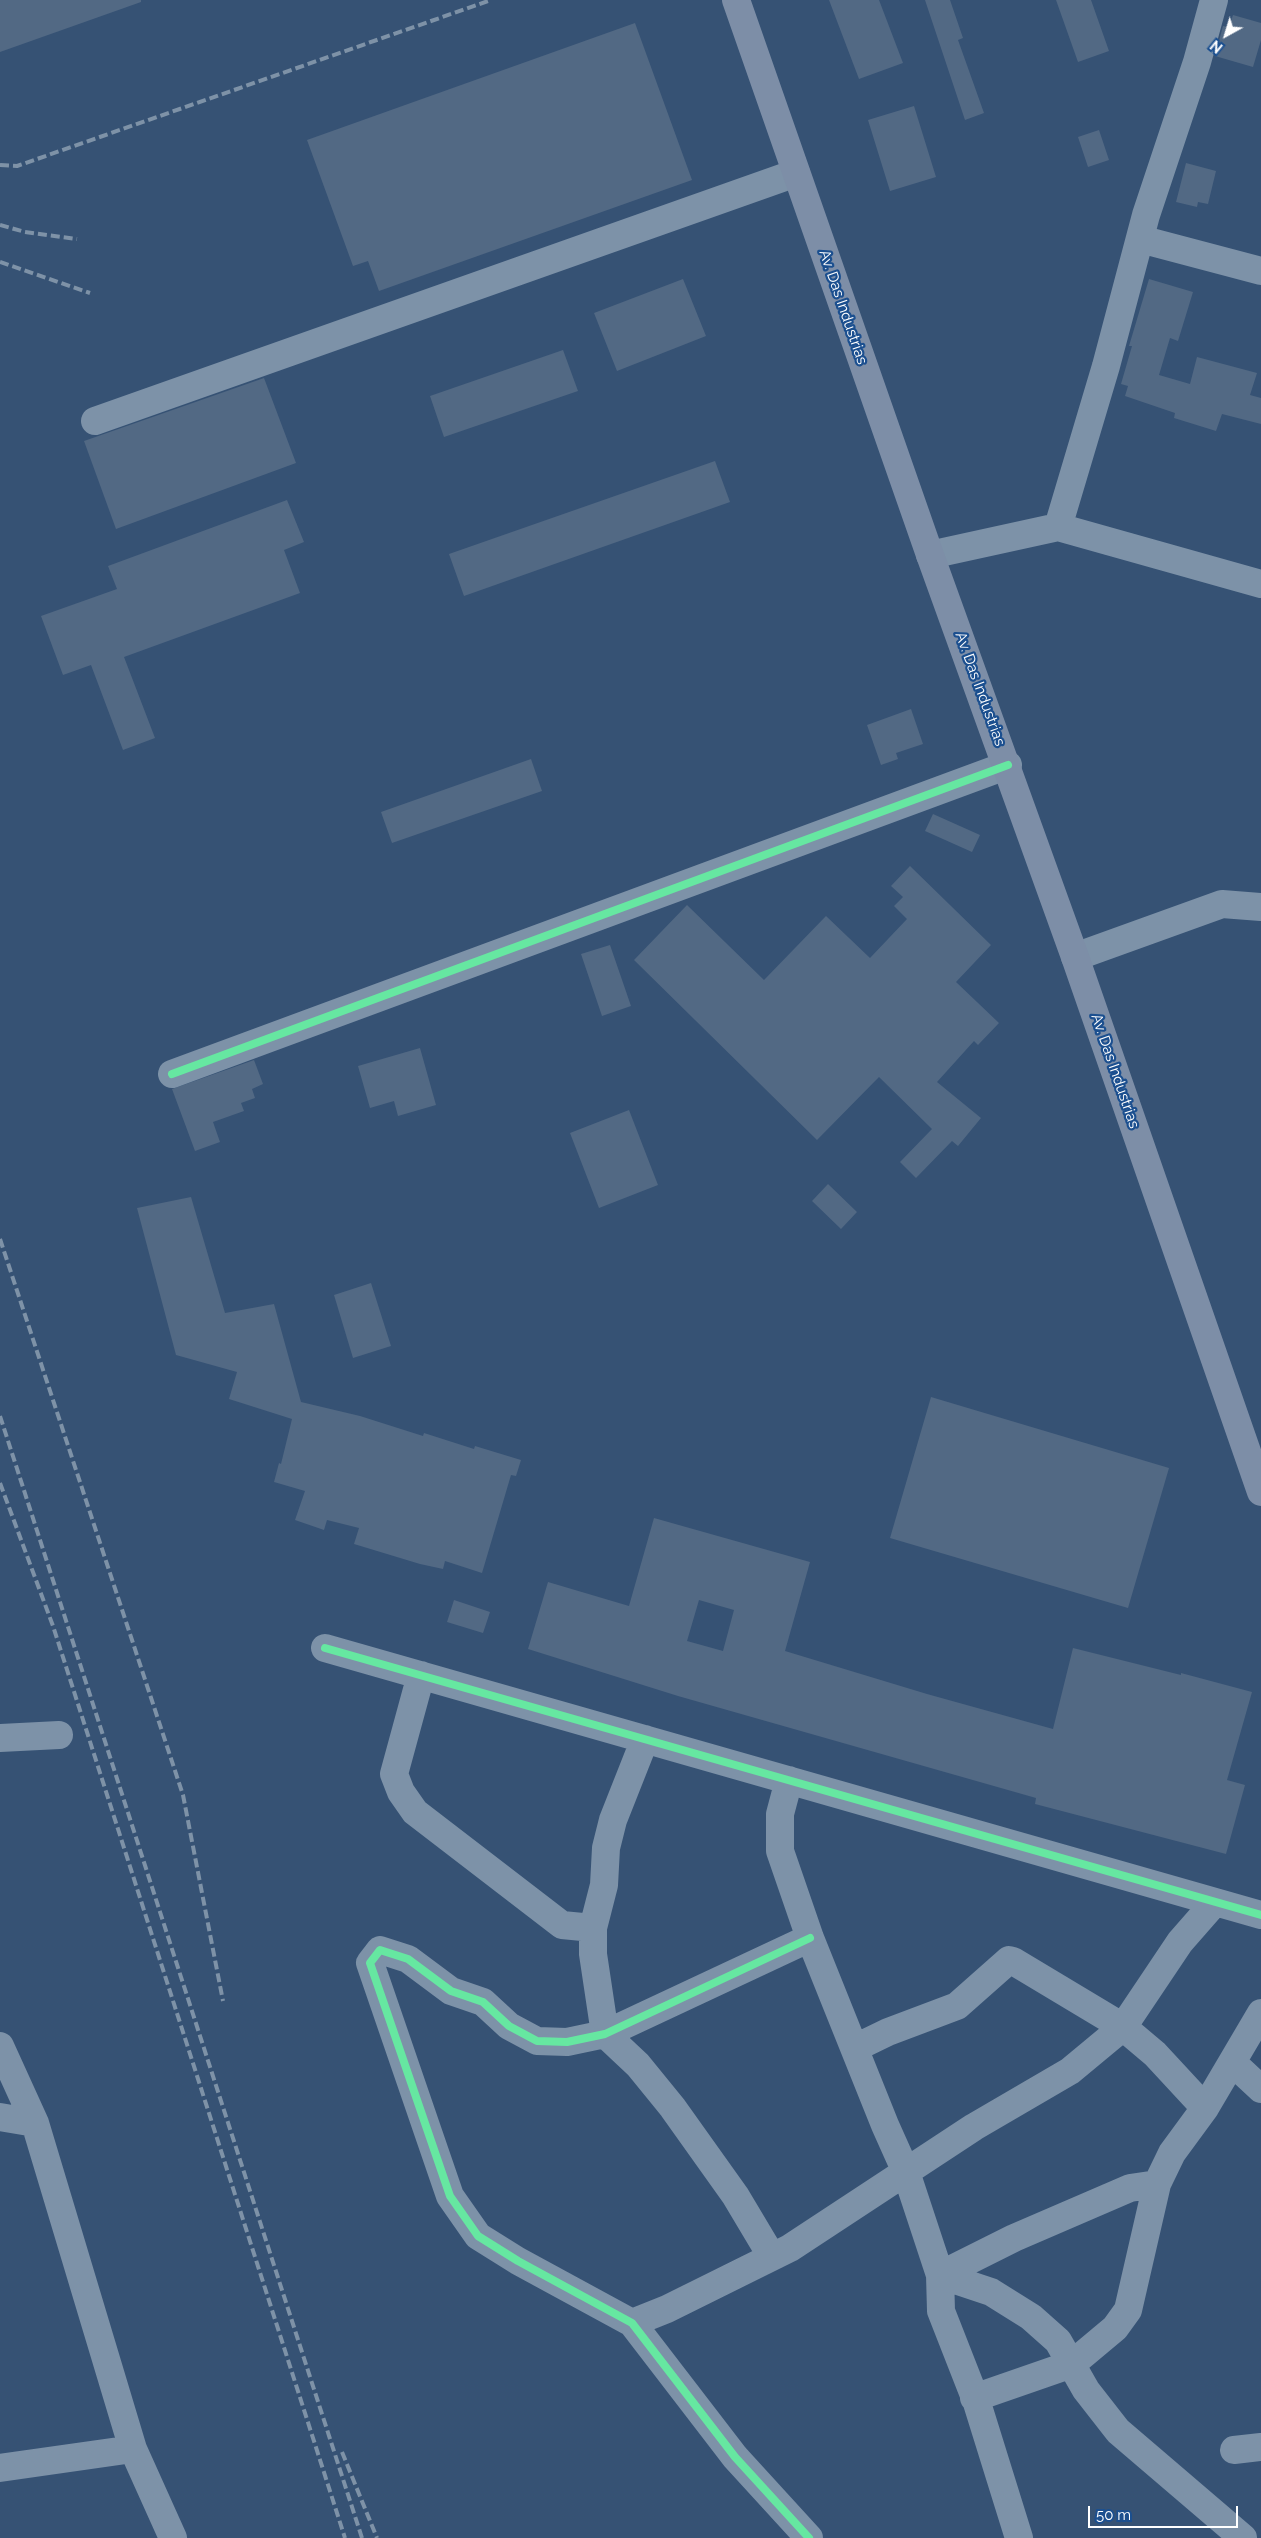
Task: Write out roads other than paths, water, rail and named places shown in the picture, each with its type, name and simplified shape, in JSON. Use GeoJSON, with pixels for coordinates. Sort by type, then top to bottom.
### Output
{"type":"FeatureCollection","features":[{"type":"Feature","properties":{"kind":"main road","name":"Av. Das Industrias"},"geometry":{"type":"LineString","coordinates":[[736,0],[930,555],[1008,765],[1261,1492]]}},
{"type":"Feature","properties":{"kind":"street"},"geometry":{"type":"LineString","coordinates":[[1058,527],[1106,366],[1140,239],[1197,62],[1214,0]]}},
{"type":"Feature","properties":{"kind":"street"},"geometry":{"type":"LineString","coordinates":[[95,421],[796,174]]}},
{"type":"Feature","properties":{"kind":"street"},"geometry":{"type":"LineString","coordinates":[[1140,239],[1261,272]]}},
{"type":"Feature","properties":{"kind":"street"},"geometry":{"type":"LineString","coordinates":[[930,555],[1058,527],[1261,584]]}},
{"type":"Feature","properties":{"kind":"street"},"geometry":{"type":"LineString","coordinates":[[172,1074],[1008,765]]}},
{"type":"Feature","properties":{"kind":"street"},"geometry":{"type":"LineString","coordinates":[[1075,957],[1222,904],[1261,906]]}},
{"type":"Feature","properties":{"kind":"street"},"geometry":{"type":"LineString","coordinates":[[325,1648],[1261,1915]]}},
{"type":"Feature","properties":{"kind":"street"},"geometry":{"type":"LineString","coordinates":[[421,1676],[394,1774],[401,1792],[415,1812],[562,1925],[592,1928]]}},
{"type":"Feature","properties":{"kind":"street"},"geometry":{"type":"LineString","coordinates":[[0,1738],[59,1736]]}},
{"type":"Feature","properties":{"kind":"street"},"geometry":{"type":"LineString","coordinates":[[645,1739],[613,1820],[606,1848],[604,1885],[592,1928],[593,1954],[605,2034],[638,2066],[673,2108],[735,2195],[772,2257]]}},
{"type":"Feature","properties":{"kind":"street"},"geometry":{"type":"LineString","coordinates":[[788,1780],[780,1814],[780,1851],[810,1938],[885,2125],[906,2172],[940,2275],[941,2311],[974,2398],[1018,2538]]}},
{"type":"Feature","properties":{"kind":"street"},"geometry":{"type":"LineString","coordinates":[[632,2323],[667,2309],[790,2248],[974,2127],[1070,2071],[1123,2027],[1180,1942],[1215,1902]]}},
{"type":"Feature","properties":{"kind":"street"},"geometry":{"type":"LineString","coordinates":[[809,2538],[734,2457],[632,2323],[518,2261],[478,2236],[450,2196],[370,1963],[380,1950],[408,1959],[452,1991],[482,2002],[509,2026],[537,2041],[567,2042],[605,2034],[810,1938]]}},
{"type":"Feature","properties":{"kind":"street"},"geometry":{"type":"LineString","coordinates":[[855,2048],[888,2032],[957,2006],[1008,1960],[1017,1962],[1038,1974],[1123,2027],[1155,2054],[1205,2108]]}},
{"type":"Feature","properties":{"kind":"street"},"geometry":{"type":"LineString","coordinates":[[974,2398],[1072,2364],[1115,2328],[1128,2310],[1156,2184],[1172,2153],[1205,2108],[1261,2013]]}},
{"type":"Feature","properties":{"kind":"street"},"geometry":{"type":"LineString","coordinates":[[0,2046],[35,2123],[133,2449],[173,2538]]}},
{"type":"Feature","properties":{"kind":"street"},"geometry":{"type":"LineString","coordinates":[[1233,2063],[1261,2089]]}},
{"type":"Feature","properties":{"kind":"street"},"geometry":{"type":"LineString","coordinates":[[0,2116],[35,2123]]}},
{"type":"Feature","properties":{"kind":"street"},"geometry":{"type":"LineString","coordinates":[[940,2275],[1014,2238],[1130,2188],[1156,2184]]}},
{"type":"Feature","properties":{"kind":"street"},"geometry":{"type":"LineString","coordinates":[[940,2275],[991,2292],[1031,2317],[1058,2341],[1104,2415],[1118,2431],[1243,2538]]}},
{"type":"Feature","properties":{"kind":"street"},"geometry":{"type":"LineString","coordinates":[[1234,2450],[1261,2447]]}},
{"type":"Feature","properties":{"kind":"street"},"geometry":{"type":"LineString","coordinates":[[0,2468],[133,2449]]}},
{"type":"Feature","properties":{"kind":"railway"},"geometry":{"type":"LineString","coordinates":[[0,165],[17,166],[491,0]]}},
{"type":"Feature","properties":{"kind":"railway"},"geometry":{"type":"LineString","coordinates":[[0,225],[25,232],[77,239]]}},
{"type":"Feature","properties":{"kind":"railway"},"geometry":{"type":"LineString","coordinates":[[0,262],[90,293]]}},
{"type":"Feature","properties":{"kind":"railway"},"geometry":{"type":"LineString","coordinates":[[0,1239],[183,1795],[223,2001]]}},
{"type":"Feature","properties":{"kind":"railway"},"geometry":{"type":"LineString","coordinates":[[0,1416],[362,2538]]}},
{"type":"Feature","properties":{"kind":"railway"},"geometry":{"type":"LineString","coordinates":[[0,1483],[53,1626],[345,2538]]}},
{"type":"Feature","properties":{"kind":"railway"},"geometry":{"type":"LineString","coordinates":[[342,2452],[377,2538]]}}]}
